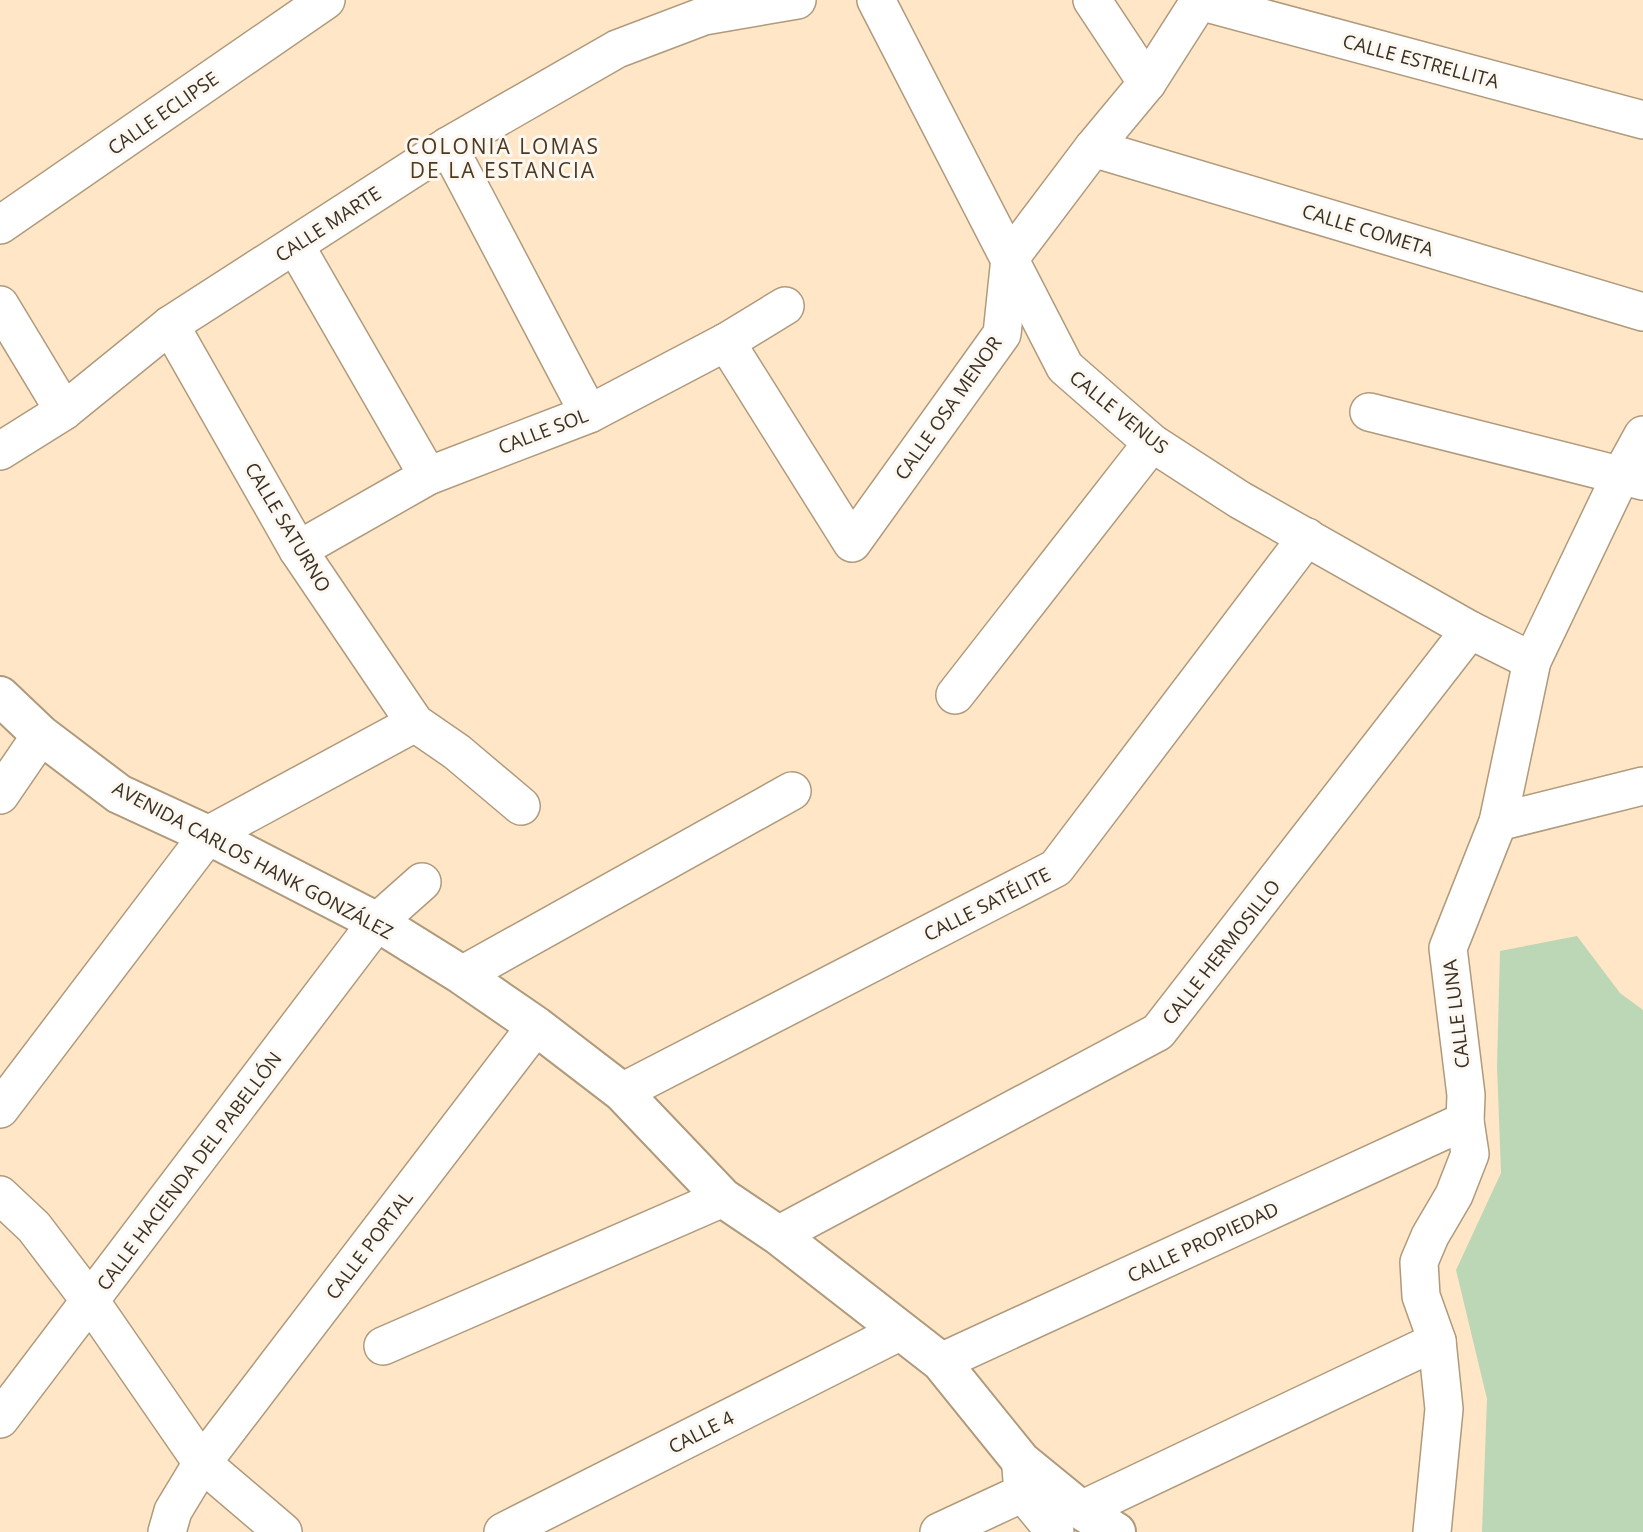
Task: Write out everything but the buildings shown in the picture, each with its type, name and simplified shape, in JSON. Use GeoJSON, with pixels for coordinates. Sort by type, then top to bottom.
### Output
{"type":"FeatureCollection","features":[{"type":"Feature","properties":{"kind":"street","name":"CALLE ECLIPSE"},"geometry":{"type":"LineString","coordinates":[[0,225],[326,0]]}},
{"type":"Feature","properties":{"kind":"street","name":"CALLE MARTE"},"geometry":{"type":"LineString","coordinates":[[0,450],[64,411],[170,325],[449,146],[617,49],[704,16],[797,0]]}},
{"type":"Feature","properties":{"kind":"street","name":"CALLE VENUS"},"geometry":{"type":"LineString","coordinates":[[877,0],[1065,367],[1152,443],[1240,500],[1470,630],[1532,661]]}},
{"type":"Feature","properties":{"kind":"street"},"geometry":{"type":"LineString","coordinates":[[1093,0],[1147,83]]}},
{"type":"Feature","properties":{"kind":"street"},"geometry":{"type":"LineString","coordinates":[[1010,258],[1147,83],[1200,1]]}},
{"type":"Feature","properties":{"kind":"street","name":"CALLE ESTRELLITA"},"geometry":{"type":"LineString","coordinates":[[1200,1],[1643,120]]}},
{"type":"Feature","properties":{"kind":"street"},"geometry":{"type":"LineString","coordinates":[[449,146],[589,414]]}},
{"type":"Feature","properties":{"kind":"street","name":"CALLE COMETA"},"geometry":{"type":"LineString","coordinates":[[1094,148],[1643,312]]}},
{"type":"Feature","properties":{"kind":"street"},"geometry":{"type":"LineString","coordinates":[[295,245],[428,476]]}},
{"type":"Feature","properties":{"kind":"street","name":"CALLE OSA MENOR"},"geometry":{"type":"LineString","coordinates":[[726,342],[852,543],[1002,334],[1010,258]]}},
{"type":"Feature","properties":{"kind":"street"},"geometry":{"type":"LineString","coordinates":[[0,305],[64,411]]}},
{"type":"Feature","properties":{"kind":"street","name":"CALLE SOL"},"geometry":{"type":"LineString","coordinates":[[298,550],[428,476],[589,414],[726,342],[785,306]]}},
{"type":"Feature","properties":{"kind":"street","name":"CALLE SATURNO"},"geometry":{"type":"LineString","coordinates":[[170,325],[298,550],[415,723]]}},
{"type":"Feature","properties":{"kind":"street"},"geometry":{"type":"LineString","coordinates":[[1369,412],[1632,478]]}},
{"type":"Feature","properties":{"kind":"street","name":"CALLE LUNA"},"geometry":{"type":"LineString","coordinates":[[1432,1532],[1444,1409],[1437,1341],[1421,1296],[1419,1262],[1430,1236],[1454,1195],[1469,1154],[1465,1121],[1466,1095],[1448,948],[1498,822],[1532,661],[1632,478],[1643,435]]}},
{"type":"Feature","properties":{"kind":"street"},"geometry":{"type":"LineString","coordinates":[[955,695],[1152,443]]}},
{"type":"Feature","properties":{"kind":"street","name":"CALLE SATÉLITE"},"geometry":{"type":"LineString","coordinates":[[622,1092],[1056,868],[1307,537]]}},
{"type":"Feature","properties":{"kind":"street","name":"CALLE HERMOSILLO"},"geometry":{"type":"LineString","coordinates":[[778,1235],[1158,1032],[1470,630]]}},
{"type":"Feature","properties":{"kind":"street","name":"AVENIDA CARLOS HANK GONZÁLEZ"},"geometry":{"type":"LineString","coordinates":[[0,696],[41,735],[119,794],[208,835],[377,922],[462,975],[536,1027],[622,1092],[723,1198],[778,1235],[941,1362],[1022,1477],[1068,1521],[1116,1532]]}},
{"type":"Feature","properties":{"kind":"street"},"geometry":{"type":"LineString","coordinates":[[0,1109],[208,835],[415,723],[457,752],[520,806]]}},
{"type":"Feature","properties":{"kind":"street"},"geometry":{"type":"LineString","coordinates":[[0,794],[41,735]]}},
{"type":"Feature","properties":{"kind":"street"},"geometry":{"type":"LineString","coordinates":[[1498,822],[1643,786]]}},
{"type":"Feature","properties":{"kind":"street"},"geometry":{"type":"LineString","coordinates":[[462,975],[792,791]]}},
{"type":"Feature","properties":{"kind":"street","name":"CALLE HACIENDA DEL PABELLÓN"},"geometry":{"type":"LineString","coordinates":[[0,1419],[377,922],[422,882]]}},
{"type":"Feature","properties":{"kind":"street","name":"CALLE PORTAL"},"geometry":{"type":"LineString","coordinates":[[167,1532],[173,1511],[202,1463],[536,1027]]}},
{"type":"Feature","properties":{"kind":"street","name":"CALLE PROPIEDAD"},"geometry":{"type":"LineString","coordinates":[[941,1362],[1465,1121]]}},
{"type":"Feature","properties":{"kind":"street"},"geometry":{"type":"LineString","coordinates":[[0,1195],[34,1227],[91,1301],[202,1463],[283,1532]]}},
{"type":"Feature","properties":{"kind":"street"},"geometry":{"type":"LineString","coordinates":[[383,1346],[723,1198]]}},
{"type":"Feature","properties":{"kind":"street","name":"CALLE 4"},"geometry":{"type":"LineString","coordinates":[[503,1532],[900,1332]]}},
{"type":"Feature","properties":{"kind":"street"},"geometry":{"type":"LineString","coordinates":[[1068,1521],[1437,1341]]}},
{"type":"Feature","properties":{"kind":"street"},"geometry":{"type":"LineString","coordinates":[[939,1532],[1022,1477]]}},
{"type":"Feature","properties":{"kind":"green space"},"geometry":{"type":"Polygon","coordinates":[[[1577,936],[1620,993],[1643,1010],[1643,1532],[1482,1532],[1487,1399],[1456,1270],[1501,1173],[1497,1066],[1500,951],[1577,936]]]}},
{"type":"Feature","properties":{"kind":"district","name":"COLONIA LOMAS DE LA ESTANCIA"},"geometry":{"type":"Point","coordinates":[503,158]}}]}
